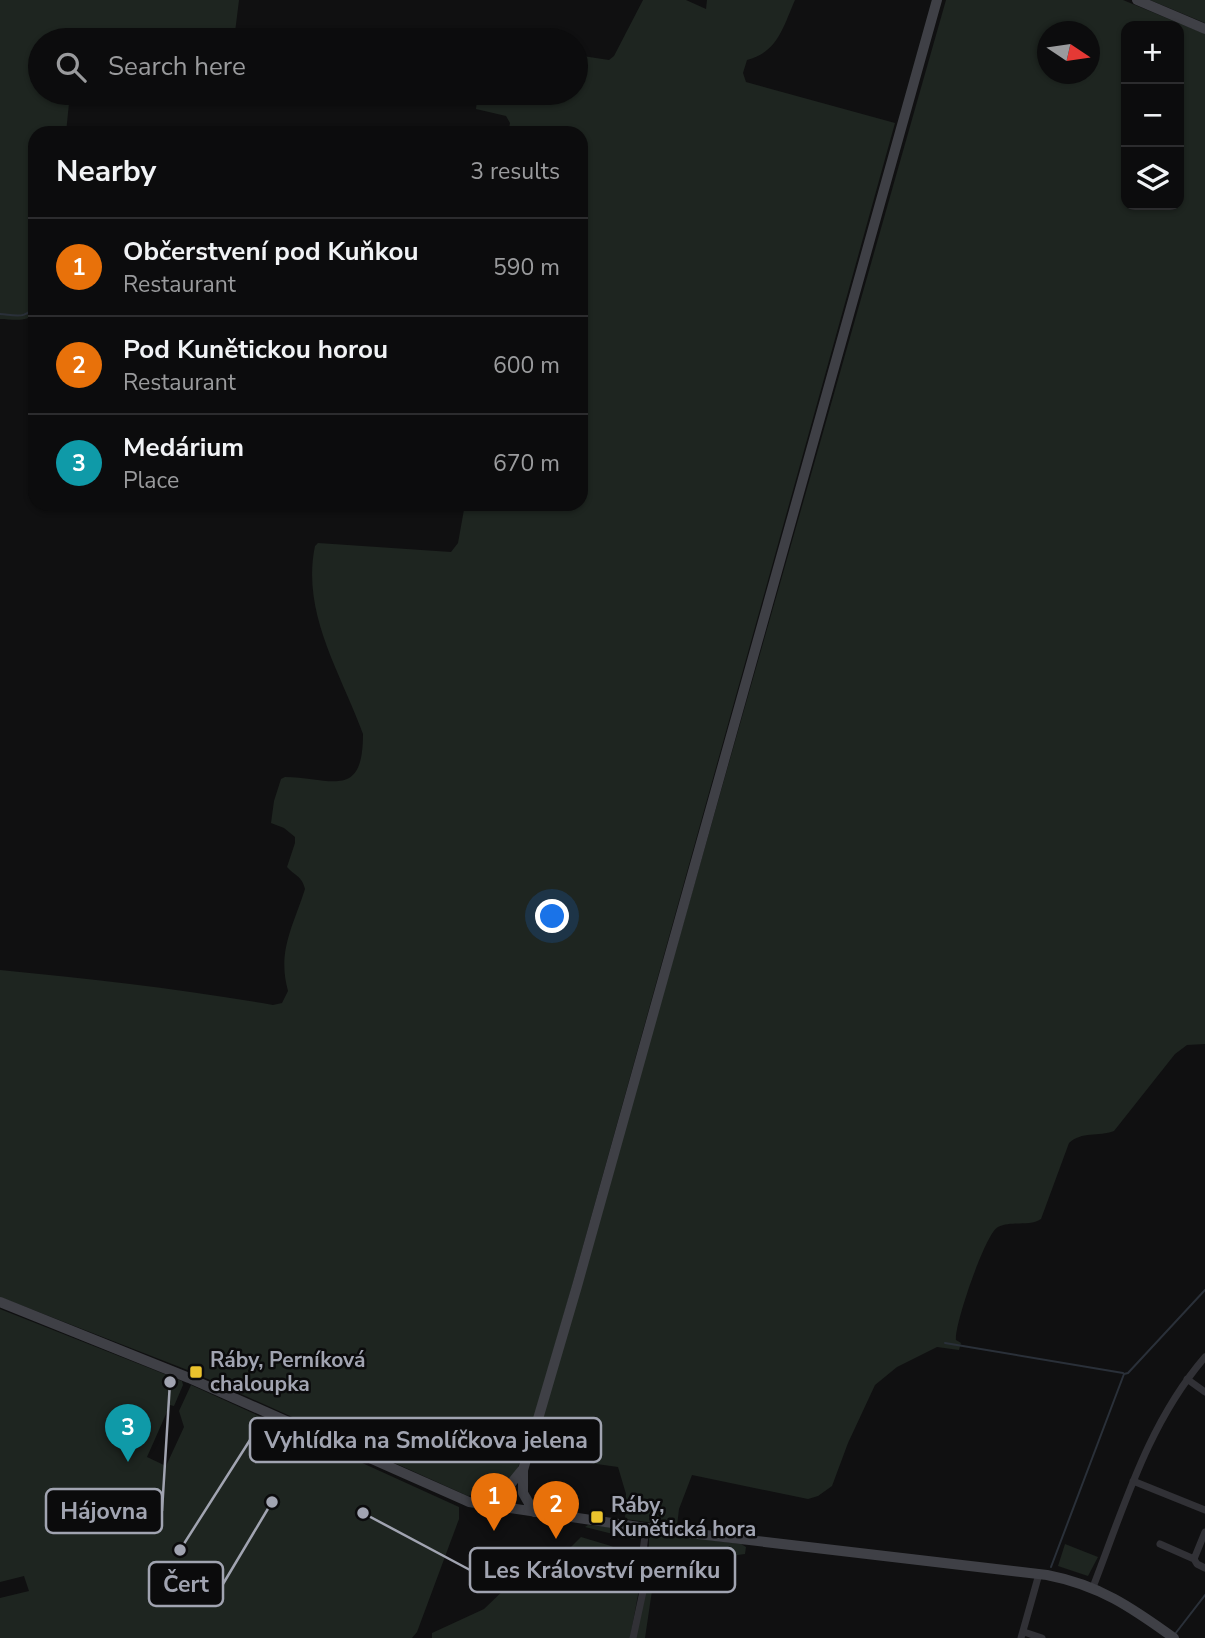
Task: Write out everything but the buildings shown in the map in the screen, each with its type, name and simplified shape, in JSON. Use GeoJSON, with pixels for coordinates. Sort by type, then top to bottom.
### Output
{"type":"FeatureCollection","features":[{"type":"Feature","properties":{"kind":"street"},"geometry":{"type":"LineString","coordinates":[[534,1512],[523,1493],[523,1470],[937,0]]}},
{"type":"Feature","properties":{"kind":"street"},"geometry":{"type":"LineString","coordinates":[[1136,0],[1205,29]]}},
{"type":"Feature","properties":{"kind":"street"},"geometry":{"type":"LineString","coordinates":[[0,1302],[189,1378],[463,1500],[646,1528],[1039,1574],[1093,1587],[1119,1600],[1168,1636]]}},
{"type":"Feature","properties":{"kind":"street"},"geometry":{"type":"LineString","coordinates":[[1093,1587],[1148,1446],[1167,1409],[1205,1357]]}},
{"type":"Feature","properties":{"kind":"street"},"geometry":{"type":"LineString","coordinates":[[1187,1379],[1205,1392]]}},
{"type":"Feature","properties":{"kind":"street"},"geometry":{"type":"LineString","coordinates":[[484,1503],[506,1490],[523,1470]]}},
{"type":"Feature","properties":{"kind":"street"},"geometry":{"type":"LineString","coordinates":[[1133,1481],[1205,1510]]}},
{"type":"Feature","properties":{"kind":"street"},"geometry":{"type":"LineString","coordinates":[[634,1638],[647,1573],[643,1551],[646,1528]]}},
{"type":"Feature","properties":{"kind":"street"},"geometry":{"type":"LineString","coordinates":[[1194,1559],[1205,1532]]}},
{"type":"Feature","properties":{"kind":"street"},"geometry":{"type":"LineString","coordinates":[[1160,1544],[1194,1559],[1205,1568]]}},
{"type":"Feature","properties":{"kind":"street"},"geometry":{"type":"LineString","coordinates":[[1039,1574],[1022,1635],[1042,1638]]}},
{"type":"Feature","properties":{"kind":"shaded area"},"geometry":{"type":"Polygon","coordinates":[[[0,0],[239,0],[236,28],[28,28],[28,105],[69,105],[67,126],[28,126],[28,318],[0,319],[0,0]]]}},
{"type":"Feature","properties":{"kind":"shaded area"},"geometry":{"type":"Polygon","coordinates":[[[643,0],[686,0],[706,9],[707,0],[795,0],[773,45],[747,60],[743,73],[746,82],[895,123],[524,1452],[513,1480],[493,1491],[468,1496],[190,1371],[0,1297],[0,970],[136,985],[273,1005],[282,1003],[288,991],[285,951],[305,889],[300,879],[287,867],[295,837],[284,828],[271,823],[281,779],[285,777],[342,781],[351,777],[362,755],[363,734],[318,619],[312,571],[315,546],[318,543],[451,552],[458,543],[464,511],[588,511],[588,126],[509,126],[506,116],[476,109],[476,105],[588,105],[588,57],[609,60],[614,56],[643,0]]]}},
{"type":"Feature","properties":{"kind":"shaded area"},"geometry":{"type":"Polygon","coordinates":[[[946,0],[1123,0],[1174,21],[1121,21],[1121,210],[1184,210],[1184,25],[1205,34],[1205,1044],[1187,1045],[1175,1054],[1114,1131],[1079,1137],[1069,1143],[1041,1219],[1031,1223],[998,1227],[986,1245],[960,1317],[956,1340],[961,1343],[959,1350],[937,1347],[897,1367],[875,1385],[848,1443],[832,1486],[818,1496],[808,1499],[692,1475],[679,1509],[677,1526],[625,1519],[626,1494],[618,1467],[532,1455],[946,0]]]}},
{"type":"Feature","properties":{"kind":"shaded area"},"geometry":{"type":"Polygon","coordinates":[[[1150,0],[1205,0],[1205,23],[1150,0]]]}},
{"type":"Feature","properties":{"kind":"shaded area"},"geometry":{"type":"Polygon","coordinates":[[[0,1309],[182,1381],[183,1385],[174,1406],[170,1405],[147,1457],[166,1466],[184,1427],[179,1411],[191,1385],[459,1507],[459,1519],[417,1632],[412,1638],[0,1638],[0,1598],[29,1591],[24,1576],[0,1582],[0,1309]]]}},
{"type":"Feature","properties":{"kind":"shaded area"},"geometry":{"type":"Polygon","coordinates":[[[588,1525],[638,1531],[638,1538],[585,1527],[588,1525]]]}},
{"type":"Feature","properties":{"kind":"shaded area"},"geometry":{"type":"Polygon","coordinates":[[[652,1533],[741,1544],[746,1547],[745,1554],[674,1558],[659,1562],[654,1577],[645,1638],[636,1638],[649,1566],[649,1537],[652,1533]]]}},
{"type":"Feature","properties":{"kind":"shaded area"},"geometry":{"type":"Polygon","coordinates":[[[581,1537],[611,1546],[641,1560],[643,1568],[630,1638],[432,1638],[432,1633],[484,1609],[512,1582],[564,1554],[581,1537]]]}},
{"type":"Feature","properties":{"kind":"shaded area"},"geometry":{"type":"Polygon","coordinates":[[[1065,1544],[1098,1557],[1088,1576],[1058,1566],[1065,1544]]]}},
{"type":"Feature","properties":{"kind":"waterway"},"geometry":{"type":"LineString","coordinates":[[0,314],[28,312]]}},
{"type":"Feature","properties":{"kind":"waterway"},"geometry":{"type":"LineString","coordinates":[[1051,1567],[1124,1374],[1128,1373],[1205,1290]]}},
{"type":"Feature","properties":{"kind":"waterway"},"geometry":{"type":"LineString","coordinates":[[945,1343],[1123,1373]]}},
{"type":"Feature","properties":{"kind":"waterway"},"geometry":{"type":"LineString","coordinates":[[1175,1634],[1205,1595]]}},
{"type":"Feature","properties":{"kind":"place","name":"Ráby, Perníková chaloupka"},"geometry":{"type":"Point","coordinates":[196,1372]}},
{"type":"Feature","properties":{"kind":"place","name":"Hájovna"},"geometry":{"type":"Point","coordinates":[170,1382]}},
{"type":"Feature","properties":{"kind":"place","name":"Medárium"},"geometry":{"type":"Point","coordinates":[128,1462]}},
{"type":"Feature","properties":{"kind":"place","name":"Čert"},"geometry":{"type":"Point","coordinates":[272,1502]}},
{"type":"Feature","properties":{"kind":"place","name":"Les Království perníku"},"geometry":{"type":"Point","coordinates":[363,1513]}},
{"type":"Feature","properties":{"kind":"place","name":"Ráby, Kunětická hora"},"geometry":{"type":"Point","coordinates":[597,1517]}},
{"type":"Feature","properties":{"kind":"place","name":"Občerstvení pod Kuňkou"},"geometry":{"type":"Point","coordinates":[494,1531]}},
{"type":"Feature","properties":{"kind":"place","name":"Pod Kunětickou horou"},"geometry":{"type":"Point","coordinates":[556,1539]}},
{"type":"Feature","properties":{"kind":"place","name":"Vyhlídka na Smolíčkova jelena"},"geometry":{"type":"Point","coordinates":[180,1550]}}]}
